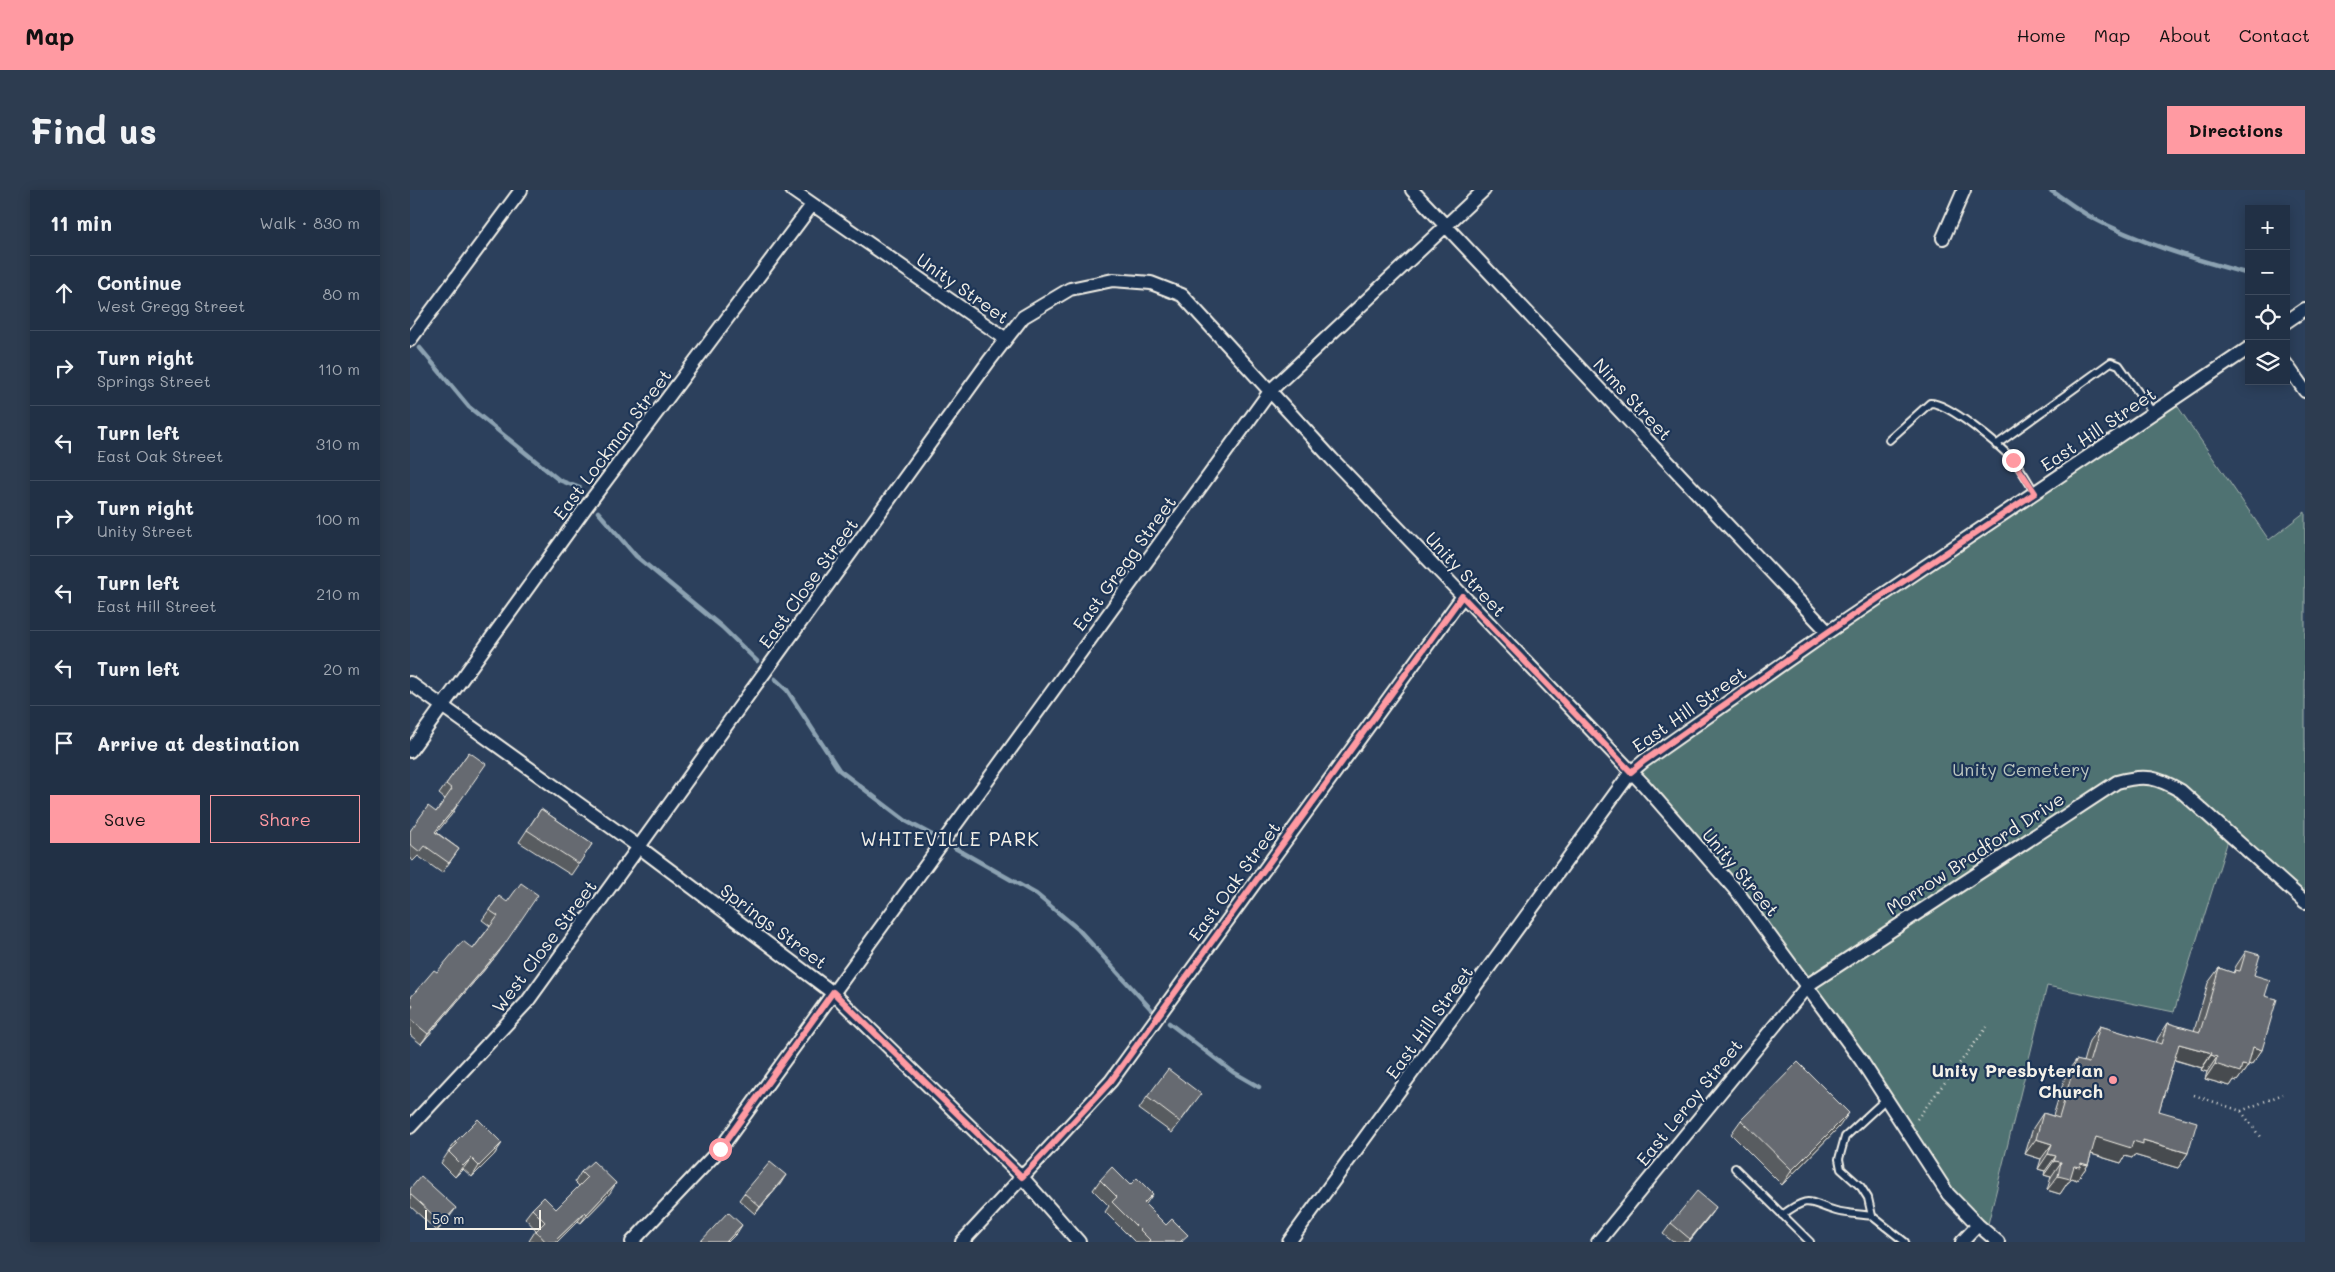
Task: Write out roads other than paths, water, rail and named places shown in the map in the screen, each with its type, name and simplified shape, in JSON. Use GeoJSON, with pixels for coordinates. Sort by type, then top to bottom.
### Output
{"type":"FeatureCollection","features":[{"type":"Feature","properties":{"kind":"street"},"geometry":{"type":"LineString","coordinates":[[410,340],[521,190]]}},
{"type":"Feature","properties":{"kind":"street","name":"Unity Street"},"geometry":{"type":"LineString","coordinates":[[792,190],[1006,339],[1023,317],[1070,289],[1113,280],[1151,282],[1182,295],[1271,390],[1332,459],[1631,772],[1739,894],[1808,984],[1887,1099],[1948,1194],[1978,1225],[1998,1242]]}},
{"type":"Feature","properties":{"kind":"street","name":"Nims Street"},"geometry":{"type":"LineString","coordinates":[[1412,190],[1828,632]]}},
{"type":"Feature","properties":{"kind":"street","name":"East Gregg Street"},"geometry":{"type":"LineString","coordinates":[[632,1242],[720,1149],[1271,390],[1484,190]]}},
{"type":"Feature","properties":{"kind":"street"},"geometry":{"type":"LineString","coordinates":[[1943,238],[1964,190]]}},
{"type":"Feature","properties":{"kind":"street","name":"East Lockman Street"},"geometry":{"type":"LineString","coordinates":[[410,751],[586,507],[812,205]]}},
{"type":"Feature","properties":{"kind":"street"},"geometry":{"type":"LineString","coordinates":[[2290,319],[2305,309]]}},
{"type":"Feature","properties":{"kind":"street","name":"East Close Street"},"geometry":{"type":"LineString","coordinates":[[639,847],[1006,339]]}},
{"type":"Feature","properties":{"kind":"street","name":"East Hill Street"},"geometry":{"type":"LineString","coordinates":[[1290,1242],[1631,772],[1828,632],[2245,351]]}},
{"type":"Feature","properties":{"kind":"street"},"geometry":{"type":"LineString","coordinates":[[2290,370],[2305,391]]}},
{"type":"Feature","properties":{"kind":"street","name":"East Oak Street"},"geometry":{"type":"LineString","coordinates":[[962,1242],[1111,1081],[1462,596]]}},
{"type":"Feature","properties":{"kind":"street","name":"Springs Street"},"geometry":{"type":"LineString","coordinates":[[410,683],[639,847],[833,992],[1022,1177],[1079,1242]]}},
{"type":"Feature","properties":{"kind":"street","name":"Morrow Bradford Drive"},"geometry":{"type":"LineString","coordinates":[[1808,984],[2100,792],[2118,782],[2134,777],[2149,776],[2181,791],[2305,902]]}},
{"type":"Feature","properties":{"kind":"street","name":"West Close Street"},"geometry":{"type":"LineString","coordinates":[[410,1127],[528,1002],[639,847]]}},
{"type":"Feature","properties":{"kind":"street","name":"East Leroy Street"},"geometry":{"type":"LineString","coordinates":[[1598,1242],[1808,984]]}},
{"type":"Feature","properties":{"kind":"street"},"geometry":{"type":"LineString","coordinates":[[1962,1242],[1978,1225]]}},
{"type":"Feature","properties":{"kind":"lane"},"geometry":{"type":"LineString","coordinates":[[1996,445],[2111,362],[2119,365],[2153,413]]}},
{"type":"Feature","properties":{"kind":"lane"},"geometry":{"type":"LineString","coordinates":[[1888,440],[1930,403],[1939,403],[1983,433],[2013,460],[2035,493]]}},
{"type":"Feature","properties":{"kind":"lane"},"geometry":{"type":"LineString","coordinates":[[1872,1216],[1868,1198],[1861,1187],[1842,1169],[1839,1159],[1846,1137],[1887,1099]]}},
{"type":"Feature","properties":{"kind":"lane"},"geometry":{"type":"LineString","coordinates":[[1734,1168],[1810,1242]]}},
{"type":"Feature","properties":{"kind":"lane"},"geometry":{"type":"LineString","coordinates":[[1782,1215],[1795,1205],[1812,1201],[1837,1211],[1872,1216],[1905,1242]]}},
{"type":"Feature","properties":{"kind":"waterway"},"geometry":{"type":"LineString","coordinates":[[2050,190],[2079,210],[2108,226],[2187,256],[2245,273]]}},
{"type":"Feature","properties":{"kind":"waterway"},"geometry":{"type":"LineString","coordinates":[[420,348],[469,407],[559,480],[580,488]]}},
{"type":"Feature","properties":{"kind":"waterway"},"geometry":{"type":"LineString","coordinates":[[598,512],[636,556],[722,627],[757,661]]}},
{"type":"Feature","properties":{"kind":"waterway"},"geometry":{"type":"LineString","coordinates":[[775,679],[787,690],[839,770],[906,821],[932,835]]}},
{"type":"Feature","properties":{"kind":"waterway"},"geometry":{"type":"LineString","coordinates":[[955,848],[1036,894],[1078,929],[1151,1009]]}},
{"type":"Feature","properties":{"kind":"waterway"},"geometry":{"type":"LineString","coordinates":[[1169,1023],[1233,1072],[1259,1087]]}},
{"type":"Feature","properties":{"kind":"place","name":"Unity Presbyterian Church"},"geometry":{"type":"Point","coordinates":[2113,1080]}},
{"type":"Feature","properties":{"kind":"district","name":"WHITEVILLE PARK"},"geometry":{"type":"Point","coordinates":[950,838]}},
{"type":"Feature","properties":{"kind":"park label","name":"Unity Cemetery"},"geometry":{"type":"Point","coordinates":[2021,769]}}]}
